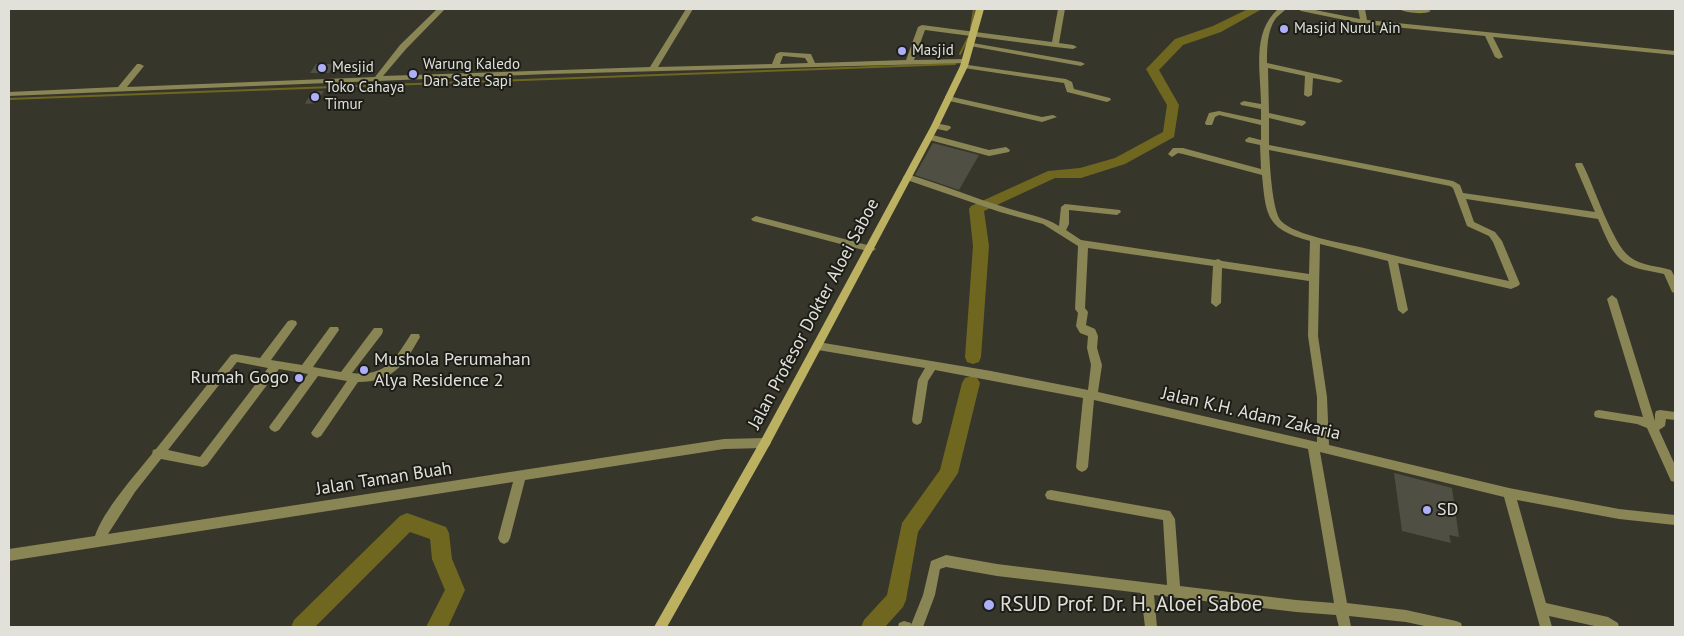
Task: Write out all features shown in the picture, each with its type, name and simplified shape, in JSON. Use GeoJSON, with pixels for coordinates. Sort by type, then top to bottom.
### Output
{"type":"FeatureCollection","features":[{"type":"Feature","properties":{"kind":"street"},"geometry":{"type":"LineString","coordinates":[[376,80],[403,47],[441,9]]}},
{"type":"Feature","properties":{"kind":"street"},"geometry":{"type":"LineString","coordinates":[[652,70],[689,9]]}},
{"type":"Feature","properties":{"kind":"street","name":"Jalan Profesor Dokter Aloei Saboe"},"geometry":{"type":"LineString","coordinates":[[660,627],[765,443],[871,249],[935,126],[964,63],[980,9]]}},
{"type":"Feature","properties":{"kind":"street"},"geometry":{"type":"LineString","coordinates":[[1055,45],[1061,9]]}},
{"type":"Feature","properties":{"kind":"street"},"geometry":{"type":"LineString","coordinates":[[1249,140],[1263,145],[1453,184],[1460,195],[1470,224],[1492,234],[1497,241],[1515,284],[1511,285],[1451,274],[1315,239],[1285,228],[1277,222],[1273,214],[1265,173],[1263,145],[1265,33],[1274,17],[1282,9]]}},
{"type":"Feature","properties":{"kind":"street"},"geometry":{"type":"LineString","coordinates":[[1301,9],[1364,22],[1675,53]]}},
{"type":"Feature","properties":{"kind":"street"},"geometry":{"type":"LineString","coordinates":[[1362,9],[1364,22]]}},
{"type":"Feature","properties":{"kind":"street"},"geometry":{"type":"LineString","coordinates":[[1403,9],[1426,10],[1436,28]]}},
{"type":"Feature","properties":{"kind":"street"},"geometry":{"type":"LineString","coordinates":[[908,63],[922,27],[1072,47]]}},
{"type":"Feature","properties":{"kind":"street"},"geometry":{"type":"LineString","coordinates":[[1488,34],[1499,57]]}},
{"type":"Feature","properties":{"kind":"street"},"geometry":{"type":"LineString","coordinates":[[970,44],[1081,64]]}},
{"type":"Feature","properties":{"kind":"street"},"geometry":{"type":"LineString","coordinates":[[775,66],[780,54],[785,53],[808,56],[813,65]]}},
{"type":"Feature","properties":{"kind":"street"},"geometry":{"type":"LineString","coordinates":[[9,94],[775,66],[964,63],[1066,81],[1069,84],[1070,90],[1107,100]]}},
{"type":"Feature","properties":{"kind":"street"},"geometry":{"type":"LineString","coordinates":[[1265,65],[1338,81]]}},
{"type":"Feature","properties":{"kind":"street"},"geometry":{"type":"LineString","coordinates":[[120,90],[140,66]]}},
{"type":"Feature","properties":{"kind":"street"},"geometry":{"type":"LineString","coordinates":[[1308,75],[1308,95]]}},
{"type":"Feature","properties":{"kind":"street"},"geometry":{"type":"LineString","coordinates":[[948,98],[1042,120],[1053,117]]}},
{"type":"Feature","properties":{"kind":"street"},"geometry":{"type":"LineString","coordinates":[[1244,103],[1264,115]]}},
{"type":"Feature","properties":{"kind":"street"},"geometry":{"type":"LineString","coordinates":[[1209,123],[1212,115],[1219,113],[1264,115],[1302,123]]}},
{"type":"Feature","properties":{"kind":"street"},"geometry":{"type":"LineString","coordinates":[[935,126],[948,128]]}},
{"type":"Feature","properties":{"kind":"street"},"geometry":{"type":"LineString","coordinates":[[929,137],[989,153],[1006,150]]}},
{"type":"Feature","properties":{"kind":"street"},"geometry":{"type":"LineString","coordinates":[[1172,154],[1176,150],[1183,151],[1265,173]]}},
{"type":"Feature","properties":{"kind":"street"},"geometry":{"type":"LineString","coordinates":[[1579,165],[1601,216],[1623,257],[1628,261],[1668,272],[1675,289]]}},
{"type":"Feature","properties":{"kind":"street"},"geometry":{"type":"LineString","coordinates":[[907,177],[1046,222],[1072,240],[1083,244],[1218,262],[1314,278]]}},
{"type":"Feature","properties":{"kind":"street"},"geometry":{"type":"LineString","coordinates":[[1460,195],[1601,216]]}},
{"type":"Feature","properties":{"kind":"street"},"geometry":{"type":"LineString","coordinates":[[1061,231],[1064,224],[1065,207],[1117,212]]}},
{"type":"Feature","properties":{"kind":"street"},"geometry":{"type":"LineString","coordinates":[[756,219],[871,249]]}},
{"type":"Feature","properties":{"kind":"street"},"geometry":{"type":"LineString","coordinates":[[1315,239],[1313,336],[1322,389],[1318,447],[1345,627]]}},
{"type":"Feature","properties":{"kind":"street"},"geometry":{"type":"LineString","coordinates":[[1082,467],[1090,395],[1096,377],[1095,353],[1092,348],[1093,336],[1091,332],[1082,328],[1083,312],[1080,307],[1083,244]]}},
{"type":"Feature","properties":{"kind":"street"},"geometry":{"type":"LineString","coordinates":[[1392,258],[1402,310]]}},
{"type":"Feature","properties":{"kind":"street"},"geometry":{"type":"LineString","coordinates":[[1216,303],[1218,262]]}},
{"type":"Feature","properties":{"kind":"street"},"geometry":{"type":"LineString","coordinates":[[1612,298],[1652,426],[1675,478]]}},
{"type":"Feature","properties":{"kind":"street"},"geometry":{"type":"LineString","coordinates":[[263,362],[292,324]]}},
{"type":"Feature","properties":{"kind":"street"},"geometry":{"type":"LineString","coordinates":[[275,427],[334,330]]}},
{"type":"Feature","properties":{"kind":"street"},"geometry":{"type":"LineString","coordinates":[[344,376],[378,331]]}},
{"type":"Feature","properties":{"kind":"street"},"geometry":{"type":"LineString","coordinates":[[100,540],[103,530],[131,488],[235,358],[356,378],[373,379],[391,372],[416,337]]}},
{"type":"Feature","properties":{"kind":"street","name":"Jalan K.H. Adam Zakaria"},"geometry":{"type":"LineString","coordinates":[[818,346],[991,375],[1090,395],[1509,493],[1619,514],[1675,520]]}},
{"type":"Feature","properties":{"kind":"street"},"geometry":{"type":"LineString","coordinates":[[158,452],[203,462],[277,364]]}},
{"type":"Feature","properties":{"kind":"street"},"geometry":{"type":"LineString","coordinates":[[917,420],[923,380],[929,373],[931,366]]}},
{"type":"Feature","properties":{"kind":"street"},"geometry":{"type":"LineString","coordinates":[[317,433],[356,378]]}},
{"type":"Feature","properties":{"kind":"street"},"geometry":{"type":"LineString","coordinates":[[1599,414],[1638,420],[1652,426],[1661,423],[1660,414],[1675,416]]}},
{"type":"Feature","properties":{"kind":"street","name":"Jalan Taman Buah"},"geometry":{"type":"LineString","coordinates":[[9,554],[724,444],[765,443]]}},
{"type":"Feature","properties":{"kind":"street"},"geometry":{"type":"LineString","coordinates":[[504,538],[510,512],[515,503],[520,476]]}},
{"type":"Feature","properties":{"kind":"street"},"geometry":{"type":"LineString","coordinates":[[1509,493],[1546,627]]}},
{"type":"Feature","properties":{"kind":"street"},"geometry":{"type":"LineString","coordinates":[[1051,495],[1166,515],[1169,519],[1174,591]]}},
{"type":"Feature","properties":{"kind":"street"},"geometry":{"type":"LineString","coordinates":[[917,627],[930,595],[934,565],[941,562],[1147,588],[1406,616],[1456,627]]}},
{"type":"Feature","properties":{"kind":"street"},"geometry":{"type":"LineString","coordinates":[[1147,588],[1151,627]]}},
{"type":"Feature","properties":{"kind":"street"},"geometry":{"type":"LineString","coordinates":[[1541,608],[1608,623],[1613,627]]}},
{"type":"Feature","properties":{"kind":"building","name":"Mesjid"},"geometry":{"type":"Polygon","coordinates":[[[316,64],[334,64],[329,73],[310,73],[316,64]]]}},
{"type":"Feature","properties":{"kind":"building","name":"Toko Cahaya Timur"},"geometry":{"type":"Polygon","coordinates":[[[312,91],[324,91],[317,103],[305,104],[312,91]]]}},
{"type":"Feature","properties":{"kind":"building"},"geometry":{"type":"Polygon","coordinates":[[[933,143],[979,155],[959,190],[915,175],[933,143]]]}},
{"type":"Feature","properties":{"kind":"building","name":"SD"},"geometry":{"type":"Polygon","coordinates":[[[1394,473],[1452,488],[1459,537],[1449,535],[1451,543],[1402,531],[1394,473]]]}},
{"type":"Feature","properties":{"kind":"waterway"},"geometry":{"type":"LineString","coordinates":[[971,28],[974,9]]}},
{"type":"Feature","properties":{"kind":"waterway"},"geometry":{"type":"LineString","coordinates":[[973,357],[981,246],[976,209],[1053,174],[1081,173],[1120,161],[1169,134],[1173,105],[1152,69],[1179,42],[1217,29],[1256,9]]}},
{"type":"Feature","properties":{"kind":"waterway"},"geometry":{"type":"LineString","coordinates":[[960,54],[968,38]]}},
{"type":"Feature","properties":{"kind":"waterway"},"geometry":{"type":"LineString","coordinates":[[9,99],[955,64]]}},
{"type":"Feature","properties":{"kind":"waterway"},"geometry":{"type":"LineString","coordinates":[[871,627],[896,600],[909,529],[949,473],[971,383]]}},
{"type":"Feature","properties":{"kind":"waterway"},"geometry":{"type":"LineString","coordinates":[[301,627],[407,522],[439,533],[442,559],[455,590],[437,627]]}},
{"type":"Feature","properties":{"kind":"place","name":"Masjid Nurul Ain"},"geometry":{"type":"Point","coordinates":[1284,29]}},
{"type":"Feature","properties":{"kind":"place","name":"Masjid"},"geometry":{"type":"Point","coordinates":[902,51]}},
{"type":"Feature","properties":{"kind":"place","name":"Mesjid"},"geometry":{"type":"Point","coordinates":[322,68]}},
{"type":"Feature","properties":{"kind":"place","name":"Warung Kaledo Dan Sate Sapi"},"geometry":{"type":"Point","coordinates":[413,74]}},
{"type":"Feature","properties":{"kind":"place","name":"Toko Cahaya Timur"},"geometry":{"type":"Point","coordinates":[315,97]}},
{"type":"Feature","properties":{"kind":"place","name":"Mushola Perumahan Alya Residence 2"},"geometry":{"type":"Point","coordinates":[364,370]}},
{"type":"Feature","properties":{"kind":"place","name":"Rumah Gogo"},"geometry":{"type":"Point","coordinates":[299,378]}},
{"type":"Feature","properties":{"kind":"place","name":"SD"},"geometry":{"type":"Point","coordinates":[1427,510]}},
{"type":"Feature","properties":{"kind":"place","name":"RSUD Prof. Dr. H. Aloei Saboe"},"geometry":{"type":"Point","coordinates":[989,605]}}]}
